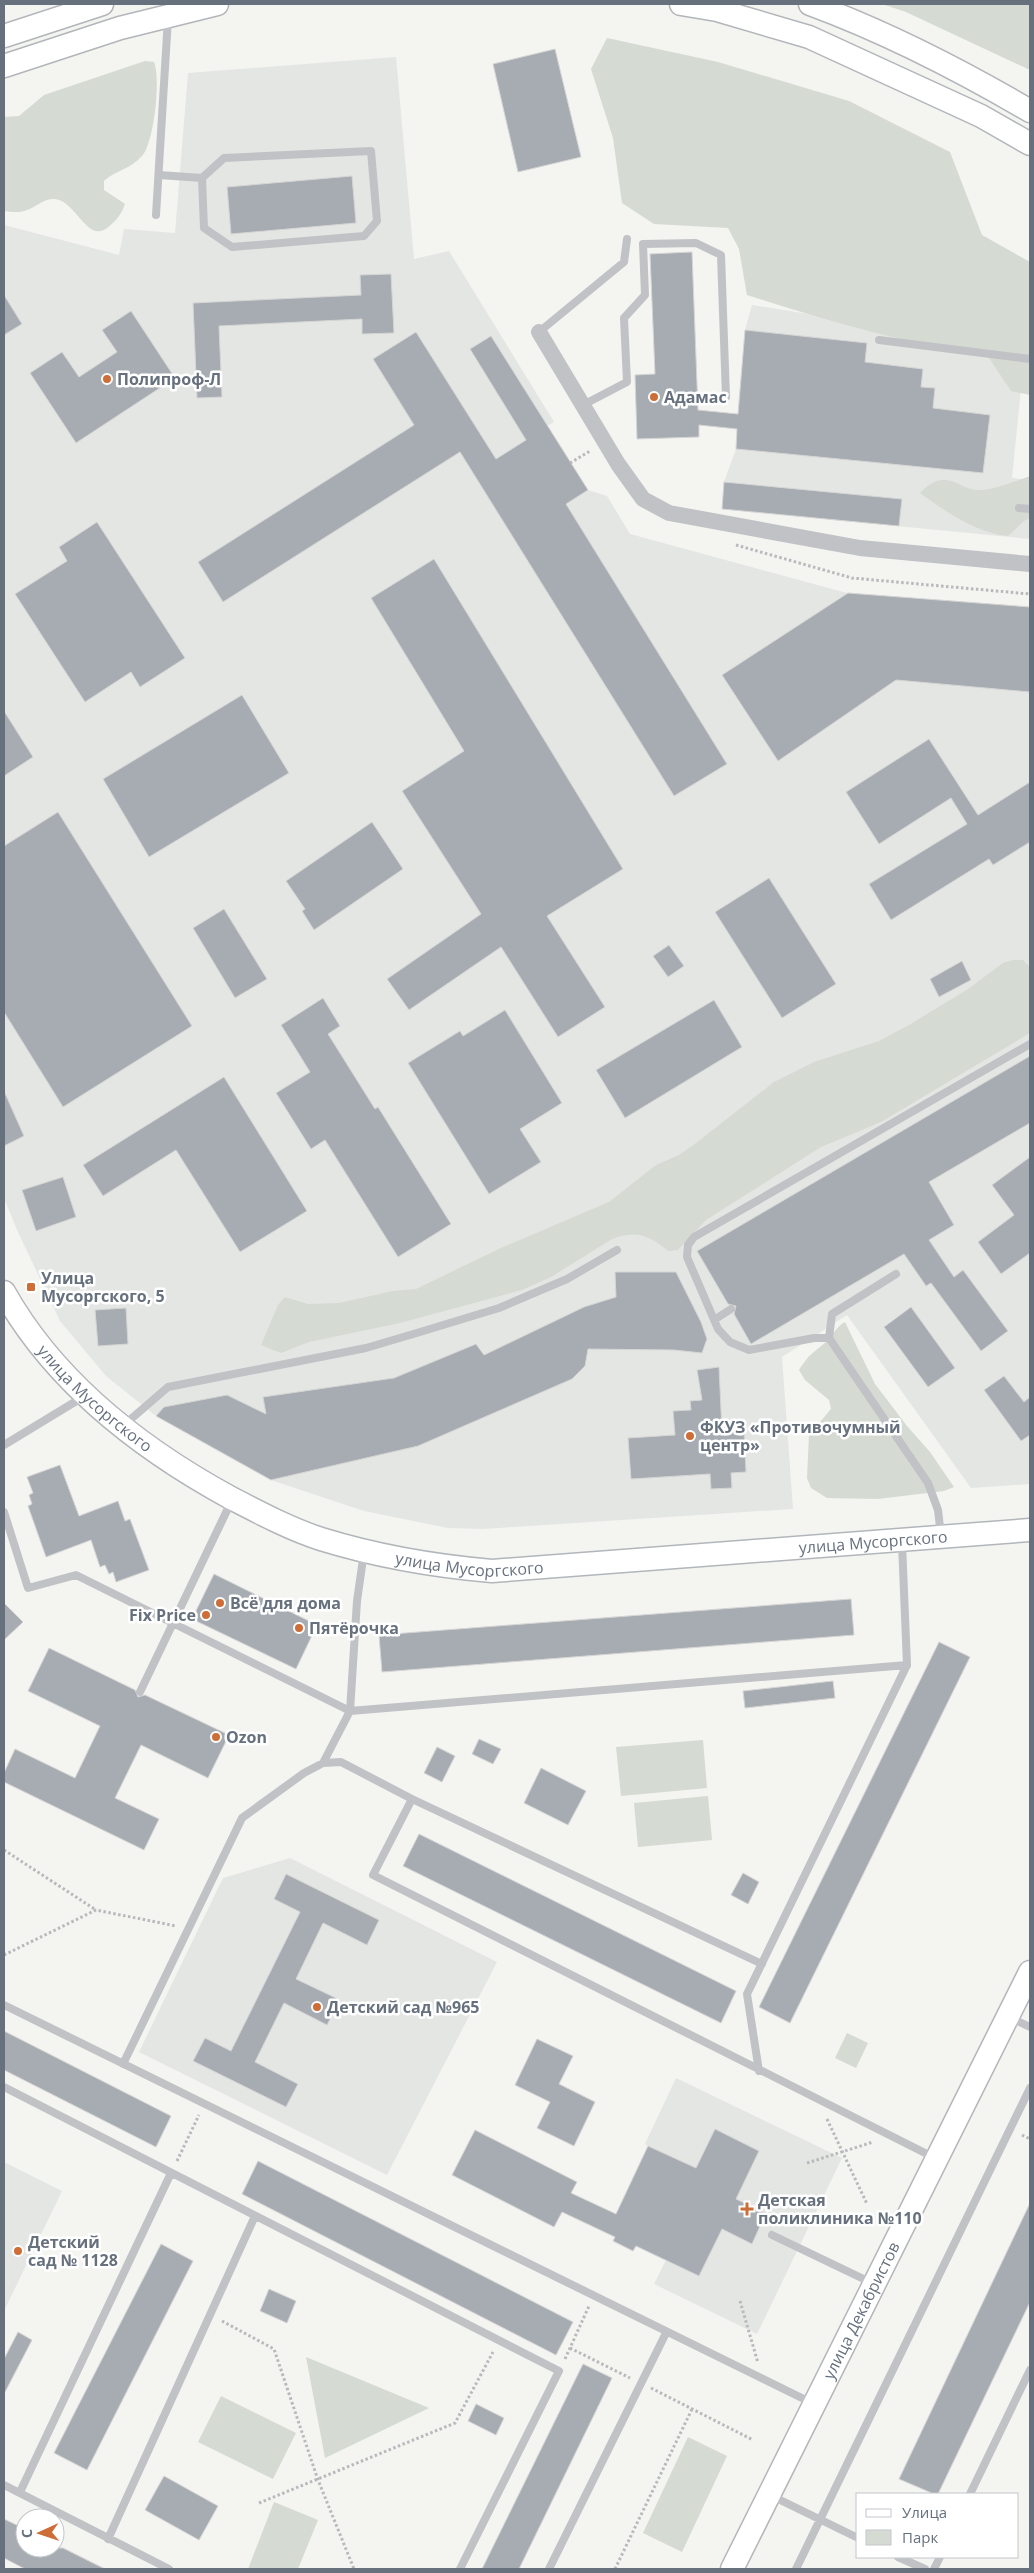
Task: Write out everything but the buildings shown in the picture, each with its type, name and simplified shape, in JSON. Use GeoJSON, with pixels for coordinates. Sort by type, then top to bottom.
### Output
{"type":"FeatureCollection","features":[{"type":"Feature","properties":{"kind":"main road"},"geometry":{"type":"LineString","coordinates":[[4,36],[102,4]]}},
{"type":"Feature","properties":{"kind":"main road"},"geometry":{"type":"LineString","coordinates":[[4,66],[120,28],[217,4]]}},
{"type":"Feature","properties":{"kind":"main road"},"geometry":{"type":"LineString","coordinates":[[681,4],[717,10],[809,37],[982,116],[1030,144]]}},
{"type":"Feature","properties":{"kind":"main road"},"geometry":{"type":"LineString","coordinates":[[810,4],[858,21],[1030,111]]}},
{"type":"Feature","properties":{"kind":"main road","name":"улица Мусоргского"},"geometry":{"type":"LineString","coordinates":[[4,1292],[56,1364],[86,1395],[144,1445],[233,1499],[266,1516],[320,1538],[364,1549],[445,1567],[492,1571],[1030,1530]]}},
{"type":"Feature","properties":{"kind":"main road","name":"улица Декабристов"},"geometry":{"type":"LineString","coordinates":[[732,2569],[1030,1972]]}},
{"type":"Feature","properties":{"kind":"street"},"geometry":{"type":"LineString","coordinates":[[539,332],[618,464],[644,500],[669,513],[860,548],[1030,564]]}},
{"type":"Feature","properties":{"kind":"lane"},"geometry":{"type":"LineString","coordinates":[[156,215],[168,16]]}},
{"type":"Feature","properties":{"kind":"lane"},"geometry":{"type":"LineString","coordinates":[[159,175],[202,178],[224,158],[371,151],[377,221],[364,236],[232,247],[204,228],[202,178]]}},
{"type":"Feature","properties":{"kind":"lane"},"geometry":{"type":"LineString","coordinates":[[539,332],[624,262],[627,239]]}},
{"type":"Feature","properties":{"kind":"lane"},"geometry":{"type":"LineString","coordinates":[[583,405],[627,382],[624,318],[645,295],[643,244],[696,243],[721,255],[726,398]]}},
{"type":"Feature","properties":{"kind":"lane"},"geometry":{"type":"LineString","coordinates":[[879,340],[1030,359]]}},
{"type":"Feature","properties":{"kind":"lane"},"geometry":{"type":"LineString","coordinates":[[1019,508],[1030,509]]}},
{"type":"Feature","properties":{"kind":"lane"},"geometry":{"type":"LineString","coordinates":[[829,1338],[814,1338],[749,1350],[730,1342],[718,1329],[687,1257],[688,1244],[694,1237],[1030,1044]]}},
{"type":"Feature","properties":{"kind":"lane"},"geometry":{"type":"LineString","coordinates":[[122,1426],[168,1387],[366,1348],[420,1332],[507,1304],[567,1279],[617,1250]]}},
{"type":"Feature","properties":{"kind":"lane"},"geometry":{"type":"LineString","coordinates":[[896,1274],[832,1314],[829,1338],[928,1482],[938,1510],[942,1537]]}},
{"type":"Feature","properties":{"kind":"lane"},"geometry":{"type":"LineString","coordinates":[[714,1320],[731,1309]]}},
{"type":"Feature","properties":{"kind":"lane"},"geometry":{"type":"LineString","coordinates":[[4,1444],[86,1395]]}},
{"type":"Feature","properties":{"kind":"lane"},"geometry":{"type":"LineString","coordinates":[[140,1692],[233,1499]]}},
{"type":"Feature","properties":{"kind":"lane"},"geometry":{"type":"LineString","coordinates":[[4,1512],[28,1588],[76,1575],[350,1711],[907,1665]]}},
{"type":"Feature","properties":{"kind":"lane"},"geometry":{"type":"LineString","coordinates":[[759,2071],[747,1994],[907,1665],[902,1540]]}},
{"type":"Feature","properties":{"kind":"lane"},"geometry":{"type":"LineString","coordinates":[[323,1763],[350,1711],[357,1601],[364,1549]]}},
{"type":"Feature","properties":{"kind":"lane"},"geometry":{"type":"LineString","coordinates":[[123,2064],[242,1818],[304,1773],[323,1763],[341,1762],[412,1799],[762,1964]]}},
{"type":"Feature","properties":{"kind":"lane"},"geometry":{"type":"LineString","coordinates":[[412,1799],[372,1875],[937,2159]]}},
{"type":"Feature","properties":{"kind":"lane"},"geometry":{"type":"LineString","coordinates":[[4,2005],[666,2333],[815,2404]]}},
{"type":"Feature","properties":{"kind":"lane"},"geometry":{"type":"LineString","coordinates":[[1008,2016],[1030,2027]]}},
{"type":"Feature","properties":{"kind":"lane"},"geometry":{"type":"LineString","coordinates":[[4,2087],[559,2371],[460,2569]]}},
{"type":"Feature","properties":{"kind":"lane"},"geometry":{"type":"LineString","coordinates":[[796,2569],[1030,2088]]}},
{"type":"Feature","properties":{"kind":"lane"},"geometry":{"type":"LineString","coordinates":[[20,2492],[171,2173]]}},
{"type":"Feature","properties":{"kind":"lane"},"geometry":{"type":"LineString","coordinates":[[108,2538],[255,2216]]}},
{"type":"Feature","properties":{"kind":"lane"},"geometry":{"type":"LineString","coordinates":[[772,2235],[875,2284]]}},
{"type":"Feature","properties":{"kind":"lane"},"geometry":{"type":"LineString","coordinates":[[549,2569],[666,2333]]}},
{"type":"Feature","properties":{"kind":"lane"},"geometry":{"type":"LineString","coordinates":[[970,2493],[1030,2370]]}},
{"type":"Feature","properties":{"kind":"lane"},"geometry":{"type":"LineString","coordinates":[[4,2485],[169,2569]]}},
{"type":"Feature","properties":{"kind":"lane"},"geometry":{"type":"LineString","coordinates":[[770,2495],[856,2537]]}},
{"type":"Feature","properties":{"kind":"lane"},"geometry":{"type":"LineString","coordinates":[[900,2558],[925,2569]]}},
{"type":"Feature","properties":{"kind":"path"},"geometry":{"type":"LineString","coordinates":[[4,1850],[96,1910],[188,1929]]}},
{"type":"Feature","properties":{"kind":"path"},"geometry":{"type":"LineString","coordinates":[[4,1955],[96,1910]]}},
{"type":"Feature","properties":{"kind":"path"},"geometry":{"type":"LineString","coordinates":[[818,2100],[867,2204]]}},
{"type":"Feature","properties":{"kind":"path"},"geometry":{"type":"LineString","coordinates":[[171,2173],[204,2104]]}},
{"type":"Feature","properties":{"kind":"path"},"geometry":{"type":"LineString","coordinates":[[807,2163],[890,2136]]}},
{"type":"Feature","properties":{"kind":"path"},"geometry":{"type":"LineString","coordinates":[[559,2371],[593,2296]]}},
{"type":"Feature","properties":{"kind":"path"},"geometry":{"type":"LineString","coordinates":[[740,2301],[763,2380]]}},
{"type":"Feature","properties":{"kind":"path"},"geometry":{"type":"LineString","coordinates":[[211,2315],[274,2349],[318,2480],[354,2569]]}},
{"type":"Feature","properties":{"kind":"path"},"geometry":{"type":"LineString","coordinates":[[259,2503],[455,2423],[500,2341]]}},
{"type":"Feature","properties":{"kind":"path"},"geometry":{"type":"LineString","coordinates":[[570,2348],[753,2440]]}},
{"type":"Feature","properties":{"kind":"path"},"geometry":{"type":"LineString","coordinates":[[615,2569],[692,2409]]}},
{"type":"Feature","properties":{"kind":"shaded area"},"geometry":{"type":"Polygon","coordinates":[[[396,57],[414,259],[449,251],[554,422],[547,426],[570,463],[588,490],[607,496],[630,534],[847,593],[1030,607],[1030,1484],[971,1488],[847,1315],[782,1357],[793,1509],[482,1529],[448,1528],[364,1511],[271,1480],[156,1416],[106,1376],[60,1321],[17,1230],[4,1198],[4,225],[119,255],[124,229],[175,233],[188,73],[396,57]]]}},
{"type":"Feature","properties":{"kind":"shaded area"},"geometry":{"type":"Polygon","coordinates":[[[752,305],[1025,349],[1012,478],[1030,480],[1030,539],[722,509],[724,482],[736,449],[745,330],[752,305]]]}},
{"type":"Feature","properties":{"kind":"shaded area","name":"Детский сад №965"},"geometry":{"type":"Polygon","coordinates":[[[290,1858],[497,1962],[387,2175],[139,2052],[223,1878],[290,1858]]]}},
{"type":"Feature","properties":{"kind":"shaded area","name":"Детская поликлиника №110"},"geometry":{"type":"Polygon","coordinates":[[[676,2078],[842,2158],[757,2334],[654,2284],[666,2260],[654,2255],[667,2211],[626,2192],[648,2146],[645,2144],[676,2078]]]}},
{"type":"Feature","properties":{"kind":"shaded area","name":"Детский сад № 1128"},"geometry":{"type":"Polygon","coordinates":[[[4,2162],[62,2191],[4,2311],[4,2162]]]}},
{"type":"Feature","properties":{"kind":"green space"},"geometry":{"type":"Polygon","coordinates":[[[882,4],[1030,4],[1030,70],[906,12],[882,4]]]}},
{"type":"Feature","properties":{"kind":"green space"},"geometry":{"type":"Polygon","coordinates":[[[607,38],[718,62],[849,101],[950,152],[982,235],[1030,262],[1030,395],[1011,391],[987,355],[896,338],[747,295],[739,249],[728,228],[654,224],[622,203],[613,138],[591,69],[607,38]]]}},
{"type":"Feature","properties":{"kind":"green space"},"geometry":{"type":"Polygon","coordinates":[[[145,61],[154,62],[156,70],[157,82],[153,125],[150,138],[142,156],[133,164],[104,181],[104,190],[125,204],[116,220],[107,228],[100,231],[93,230],[69,206],[55,199],[44,201],[24,211],[4,211],[4,117],[19,116],[44,95],[145,61]]]}},
{"type":"Feature","properties":{"kind":"green space"},"geometry":{"type":"Polygon","coordinates":[[[1030,476],[1030,518],[1008,536],[984,531],[973,526],[950,514],[920,493],[938,481],[952,481],[973,490],[981,490],[1030,476]]]}},
{"type":"Feature","properties":{"kind":"green space"},"geometry":{"type":"Polygon","coordinates":[[[1023,960],[1030,967],[1030,1033],[881,1122],[821,1147],[706,1220],[678,1250],[668,1251],[655,1241],[642,1236],[621,1236],[612,1239],[551,1277],[522,1290],[400,1323],[309,1342],[281,1353],[261,1345],[278,1305],[285,1297],[308,1304],[339,1303],[393,1291],[416,1289],[503,1247],[609,1202],[656,1165],[679,1155],[696,1143],[774,1082],[814,1062],[879,1041],[968,989],[1003,963],[1023,960]]]}},
{"type":"Feature","properties":{"kind":"green space"},"geometry":{"type":"Polygon","coordinates":[[[845,1322],[875,1384],[907,1426],[930,1452],[954,1487],[944,1491],[878,1499],[827,1498],[811,1488],[807,1478],[809,1435],[831,1409],[829,1400],[805,1380],[799,1370],[809,1357],[845,1322]]]}},
{"type":"Feature","properties":{"kind":"green space"},"geometry":{"type":"Polygon","coordinates":[[[703,1740],[707,1788],[621,1796],[616,1747],[703,1740]]]}},
{"type":"Feature","properties":{"kind":"green space"},"geometry":{"type":"Polygon","coordinates":[[[708,1796],[712,1840],[638,1847],[634,1803],[708,1796]]]}},
{"type":"Feature","properties":{"kind":"green space"},"geometry":{"type":"Polygon","coordinates":[[[847,2033],[868,2043],[856,2068],[835,2058],[847,2033]]]}},
{"type":"Feature","properties":{"kind":"green space"},"geometry":{"type":"Polygon","coordinates":[[[306,2357],[429,2408],[325,2458],[306,2357]]]}},
{"type":"Feature","properties":{"kind":"green space"},"geometry":{"type":"Polygon","coordinates":[[[221,2396],[296,2433],[273,2479],[198,2442],[221,2396]]]}},
{"type":"Feature","properties":{"kind":"green space"},"geometry":{"type":"Polygon","coordinates":[[[688,2437],[727,2456],[682,2552],[643,2533],[688,2437]]]}},
{"type":"Feature","properties":{"kind":"green space"},"geometry":{"type":"Polygon","coordinates":[[[274,2502],[318,2520],[298,2569],[248,2569],[274,2502]]]}},
{"type":"Feature","properties":{"kind":"place","name":"Полипроф-Л"},"geometry":{"type":"Point","coordinates":[107,379]}},
{"type":"Feature","properties":{"kind":"place","name":"Адамас"},"geometry":{"type":"Point","coordinates":[654,397]}},
{"type":"Feature","properties":{"kind":"place","name":"Улица Мусоргского, 5"},"geometry":{"type":"Point","coordinates":[31,1287]}},
{"type":"Feature","properties":{"kind":"place","name":"ФКУЗ «Противочумный центр»"},"geometry":{"type":"Point","coordinates":[690,1436]}},
{"type":"Feature","properties":{"kind":"place","name":"Всё для дома"},"geometry":{"type":"Point","coordinates":[220,1603]}},
{"type":"Feature","properties":{"kind":"place","name":"Fix Price"},"geometry":{"type":"Point","coordinates":[206,1615]}},
{"type":"Feature","properties":{"kind":"place","name":"Пятёрочка"},"geometry":{"type":"Point","coordinates":[299,1628]}},
{"type":"Feature","properties":{"kind":"place","name":"Ozon"},"geometry":{"type":"Point","coordinates":[216,1737]}},
{"type":"Feature","properties":{"kind":"place","name":"Детский сад №965"},"geometry":{"type":"Point","coordinates":[317,2007]}},
{"type":"Feature","properties":{"kind":"place","name":"Детская поликлиника №110"},"geometry":{"type":"Point","coordinates":[747,2209]}},
{"type":"Feature","properties":{"kind":"place","name":"Детский сад № 1128"},"geometry":{"type":"Point","coordinates":[18,2251]}}]}
